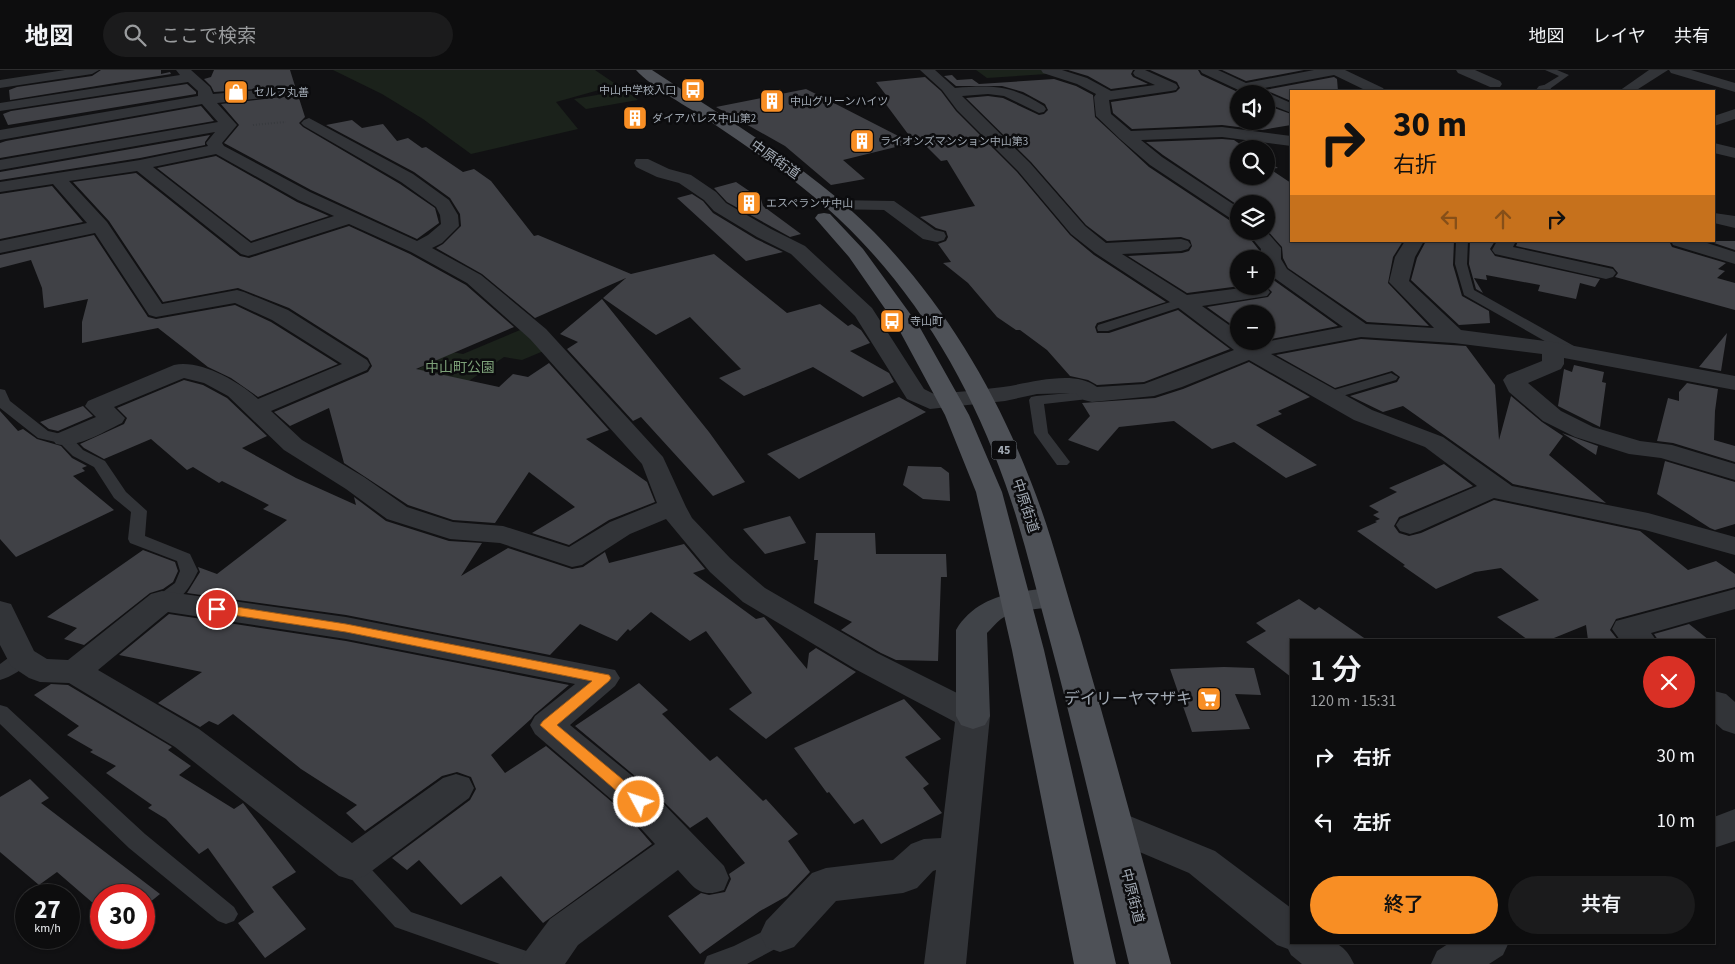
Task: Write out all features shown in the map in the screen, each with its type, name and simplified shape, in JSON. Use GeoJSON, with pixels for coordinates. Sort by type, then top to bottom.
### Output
{"type":"FeatureCollection","features":[{"type":"Feature","properties":{"kind":"main road","name":"中原街道"},"geometry":{"type":"LineString","coordinates":[[621,70],[783,183],[807,202],[834,228],[877,280],[908,326],[949,400],[989,492],[1028,650],[1095,964]]}},
{"type":"Feature","properties":{"kind":"main road","name":"中原街道"},"geometry":{"type":"LineString","coordinates":[[643,70],[796,175],[834,205],[867,236],[894,265],[920,300],[981,397],[1018,481],[1053,598],[1082,698],[1150,964]]}},
{"type":"Feature","properties":{"kind":"street"},"geometry":{"type":"LineString","coordinates":[[3,82],[92,70]]}},
{"type":"Feature","properties":{"kind":"street"},"geometry":{"type":"LineString","coordinates":[[1048,70],[1082,81],[1109,96]]}},
{"type":"Feature","properties":{"kind":"street"},"geometry":{"type":"LineString","coordinates":[[1208,70],[1241,85]]}},
{"type":"Feature","properties":{"kind":"street"},"geometry":{"type":"LineString","coordinates":[[1256,85],[1336,70],[1346,78],[1373,90]]}},
{"type":"Feature","properties":{"kind":"street"},"geometry":{"type":"LineString","coordinates":[[1463,70],[1495,84]]}},
{"type":"Feature","properties":{"kind":"street"},"geometry":{"type":"LineString","coordinates":[[1628,90],[1661,70]]}},
{"type":"Feature","properties":{"kind":"street"},"geometry":{"type":"LineString","coordinates":[[1676,70],[1735,88]]}},
{"type":"Feature","properties":{"kind":"street"},"geometry":{"type":"LineString","coordinates":[[1690,74],[1721,70]]}},
{"type":"Feature","properties":{"kind":"street"},"geometry":{"type":"LineString","coordinates":[[936,71],[962,107],[1024,167],[1078,230],[1102,249],[1183,302],[1250,351],[1363,415],[1434,442],[1504,492],[1648,522],[1735,546]]}},
{"type":"Feature","properties":{"kind":"street"},"geometry":{"type":"LineString","coordinates":[[1140,73],[1171,87],[1101,97],[1104,116],[1126,136],[1180,178],[1230,210]]}},
{"type":"Feature","properties":{"kind":"street"},"geometry":{"type":"LineString","coordinates":[[0,108],[187,74],[205,90],[206,100],[228,126]]}},
{"type":"Feature","properties":{"kind":"street"},"geometry":{"type":"LineString","coordinates":[[952,93],[997,90],[1010,92],[1039,109]]}},
{"type":"Feature","properties":{"kind":"street"},"geometry":{"type":"LineString","coordinates":[[0,135],[188,101],[292,92]]}},
{"type":"Feature","properties":{"kind":"street"},"geometry":{"type":"LineString","coordinates":[[1275,105],[1290,108]]}},
{"type":"Feature","properties":{"kind":"street"},"geometry":{"type":"LineString","coordinates":[[1715,121],[1735,114]]}},
{"type":"Feature","properties":{"kind":"street"},"geometry":{"type":"LineString","coordinates":[[309,123],[407,178],[443,204],[449,215],[450,226],[435,239],[418,248]]}},
{"type":"Feature","properties":{"kind":"street"},"geometry":{"type":"LineString","coordinates":[[228,126],[214,143],[218,149],[304,196],[418,248],[474,279],[538,334],[654,462],[672,507],[682,523],[720,565],[754,595],[866,661],[973,716]]}},
{"type":"Feature","properties":{"kind":"street"},"geometry":{"type":"LineString","coordinates":[[0,165],[228,126]]}},
{"type":"Feature","properties":{"kind":"street"},"geometry":{"type":"LineString","coordinates":[[1126,136],[1222,132],[1290,141]]}},
{"type":"Feature","properties":{"kind":"street"},"geometry":{"type":"LineString","coordinates":[[1715,148],[1735,153]]}},
{"type":"Feature","properties":{"kind":"street"},"geometry":{"type":"LineString","coordinates":[[0,187],[140,165],[218,149]]}},
{"type":"Feature","properties":{"kind":"street"},"geometry":{"type":"LineString","coordinates":[[642,163],[663,173],[685,179],[710,196],[720,207],[764,233],[798,250],[846,294],[864,314],[915,394],[930,402],[981,397],[1037,387],[1081,386],[1092,396],[1146,391],[1174,382],[1250,351],[1360,330],[1454,336],[1553,349],[1735,383]]}},
{"type":"Feature","properties":{"kind":"street"},"geometry":{"type":"LineString","coordinates":[[140,165],[248,250],[351,217]]}},
{"type":"Feature","properties":{"kind":"street"},"geometry":{"type":"LineString","coordinates":[[57,178],[100,226],[156,311],[237,296],[280,315],[359,365],[255,410]]}},
{"type":"Feature","properties":{"kind":"street"},"geometry":{"type":"LineString","coordinates":[[834,205],[888,205],[930,235],[937,236]]}},
{"type":"Feature","properties":{"kind":"street"},"geometry":{"type":"LineString","coordinates":[[1715,218],[1735,222]]}},
{"type":"Feature","properties":{"kind":"street"},"geometry":{"type":"LineString","coordinates":[[0,247],[100,226]]}},
{"type":"Feature","properties":{"kind":"street"},"geometry":{"type":"LineString","coordinates":[[1263,240],[1271,248],[1271,259],[1280,273],[1360,330]]}},
{"type":"Feature","properties":{"kind":"street"},"geometry":{"type":"LineString","coordinates":[[1414,242],[1405,257],[1399,282],[1454,336]]}},
{"type":"Feature","properties":{"kind":"street"},"geometry":{"type":"LineString","coordinates":[[1506,242],[1502,250],[1606,273]]}},
{"type":"Feature","properties":{"kind":"street"},"geometry":{"type":"LineString","coordinates":[[1683,242],[1735,258]]}},
{"type":"Feature","properties":{"kind":"street"},"geometry":{"type":"LineString","coordinates":[[1102,249],[1181,245]]}},
{"type":"Feature","properties":{"kind":"street"},"geometry":{"type":"LineString","coordinates":[[1183,302],[1237,295]]}},
{"type":"Feature","properties":{"kind":"street"},"geometry":{"type":"LineString","coordinates":[[1553,349],[1553,364],[1515,380],[1517,387],[1552,416],[1584,432],[1638,449],[1663,450],[1735,472]]}},
{"type":"Feature","properties":{"kind":"street"},"geometry":{"type":"LineString","coordinates":[[65,439],[113,418],[97,406],[182,370],[212,378],[236,391],[293,445],[355,482],[396,513],[450,530],[503,535],[572,558],[620,528],[672,507]]}},
{"type":"Feature","properties":{"kind":"street"},"geometry":{"type":"LineString","coordinates":[[1410,525],[1496,487]]}},
{"type":"Feature","properties":{"kind":"street"},"geometry":{"type":"LineString","coordinates":[[945,964],[973,716],[972,630],[991,611],[1015,601],[1053,598]]}},
{"type":"Feature","properties":{"kind":"street"},"geometry":{"type":"LineString","coordinates":[[1639,639],[1627,629],[1735,599]]}},
{"type":"Feature","properties":{"kind":"street"},"geometry":{"type":"LineString","coordinates":[[75,672],[162,600],[346,628],[604,678],[548,725],[639,802],[710,878]]}},
{"type":"Feature","properties":{"kind":"street"},"geometry":{"type":"LineString","coordinates":[[0,611],[11,665],[40,670],[75,672],[187,738],[352,864],[456,788]]}},
{"type":"Feature","properties":{"kind":"street"},"geometry":{"type":"LineString","coordinates":[[1715,704],[1735,721]]}},
{"type":"Feature","properties":{"kind":"street"},"geometry":{"type":"LineString","coordinates":[[1715,833],[1735,824]]}},
{"type":"Feature","properties":{"kind":"street"},"geometry":{"type":"LineString","coordinates":[[1114,825],[1202,862],[1290,931]]}},
{"type":"Feature","properties":{"kind":"street"},"geometry":{"type":"LineString","coordinates":[[541,964],[564,932],[682,846]]}},
{"type":"Feature","properties":{"kind":"street"},"geometry":{"type":"LineString","coordinates":[[780,934],[826,885],[904,876],[924,855],[958,853]]}},
{"type":"Feature","properties":{"kind":"street"},"geometry":{"type":"LineString","coordinates":[[1308,944],[1333,964]]}},
{"type":"Feature","properties":{"kind":"street"},"geometry":{"type":"LineString","coordinates":[[1452,964],[1486,944]]}},
{"type":"Feature","properties":{"kind":"lane"},"geometry":{"type":"LineString","coordinates":[[1543,90],[1565,75],[1549,70]]}},
{"type":"Feature","properties":{"kind":"lane"},"geometry":{"type":"LineString","coordinates":[[1462,242],[1461,264],[1468,292],[1579,354]]}},
{"type":"Feature","properties":{"kind":"lane"},"geometry":{"type":"LineString","coordinates":[[1103,328],[1183,302]]}},
{"type":"Feature","properties":{"kind":"lane"},"geometry":{"type":"LineString","coordinates":[[1329,396],[1391,377]]}},
{"type":"Feature","properties":{"kind":"lane"},"geometry":{"type":"LineString","coordinates":[[0,393],[3,403],[43,435],[65,439],[78,453],[100,464],[120,495],[139,511],[136,539],[184,558],[189,571],[182,586],[162,600]]}},
{"type":"Feature","properties":{"kind":"lane"},"geometry":{"type":"LineString","coordinates":[[1062,462],[1041,433],[1036,400],[1092,396]]}},
{"type":"Feature","properties":{"kind":"lane"},"geometry":{"type":"LineString","coordinates":[[0,712],[137,841],[226,914]]}},
{"type":"Feature","properties":{"kind":"lane"},"geometry":{"type":"LineString","coordinates":[[352,864],[403,920],[532,964]]}},
{"type":"Feature","properties":{"kind":"lane"},"geometry":{"type":"LineString","coordinates":[[716,964],[741,955],[780,934]]}},
{"type":"Feature","properties":{"kind":"path"},"geometry":{"type":"LineString","coordinates":[[228,126],[291,122],[309,123]]}},
{"type":"Feature","properties":{"kind":"green space"},"geometry":{"type":"Polygon","coordinates":[[[333,70],[595,70],[617,85],[556,102],[578,129],[471,154],[423,119],[382,94],[333,70]]]}},
{"type":"Feature","properties":{"kind":"green space"},"geometry":{"type":"Polygon","coordinates":[[[976,70],[1041,70],[1047,74],[987,78],[976,70]]]}},
{"type":"Feature","properties":{"kind":"green space"},"geometry":{"type":"Polygon","coordinates":[[[625,90],[638,100],[586,109],[574,99],[625,90]]]}},
{"type":"Feature","properties":{"kind":"green space","name":"中山町公園"},"geometry":{"type":"Polygon","coordinates":[[[520,330],[546,350],[522,360],[504,357],[463,385],[417,370],[447,351],[463,354],[520,330]]]}},
{"type":"Feature","properties":{"kind":"building"},"geometry":{"type":"Polygon","coordinates":[[[101,70],[161,70],[161,74],[170,72],[171,74],[10,100],[9,90],[17,87],[92,76],[101,70]]]}},
{"type":"Feature","properties":{"kind":"building"},"geometry":{"type":"Polygon","coordinates":[[[214,70],[290,70],[295,86],[214,92],[204,79],[211,77],[214,70]]]}},
{"type":"Feature","properties":{"kind":"building"},"geometry":{"type":"Polygon","coordinates":[[[1068,70],[1133,70],[1131,74],[1133,77],[1148,84],[1111,89],[1088,76],[1068,70]]]}},
{"type":"Feature","properties":{"kind":"building"},"geometry":{"type":"Polygon","coordinates":[[[1150,70],[1198,70],[1201,75],[1230,88],[1230,126],[1132,129],[1113,113],[1111,102],[1176,92],[1180,88],[1177,82],[1150,70]]]}},
{"type":"Feature","properties":{"kind":"building"},"geometry":{"type":"Polygon","coordinates":[[[1222,70],[1304,70],[1246,81],[1222,70]]]}},
{"type":"Feature","properties":{"kind":"building"},"geometry":{"type":"Polygon","coordinates":[[[952,75],[957,80],[972,79],[979,84],[1054,79],[1076,86],[1093,95],[1095,117],[1149,167],[1230,221],[1230,240],[1251,240],[1259,250],[1230,250],[1230,287],[1187,293],[1128,256],[1182,253],[1189,251],[1192,246],[1190,240],[1181,237],[1107,241],[1086,225],[1031,162],[966,98],[988,96],[1003,98],[1039,115],[1044,114],[1048,110],[1045,104],[1023,92],[1002,86],[956,86],[944,76],[952,75]]]}},
{"type":"Feature","properties":{"kind":"building"},"geometry":{"type":"Polygon","coordinates":[[[925,77],[941,91],[956,111],[1017,172],[1070,235],[1094,255],[1166,302],[1097,323],[1095,327],[1097,333],[1109,333],[1178,310],[1230,349],[1144,382],[1097,385],[1088,380],[1070,376],[1047,350],[1020,330],[1016,330],[997,317],[968,283],[943,263],[951,262],[938,244],[946,241],[948,237],[946,231],[936,228],[920,217],[975,206],[947,160],[941,161],[921,141],[914,142],[879,95],[886,95],[876,82],[925,77]]]}},
{"type":"Feature","properties":{"kind":"building"},"geometry":{"type":"Polygon","coordinates":[[[1334,77],[1337,79],[1338,90],[1290,90],[1290,101],[1275,94],[1275,88],[1334,77]]]}},
{"type":"Feature","properties":{"kind":"building"},"geometry":{"type":"Polygon","coordinates":[[[187,84],[196,94],[2,126],[8,125],[3,114],[11,111],[187,84]]]}},
{"type":"Feature","properties":{"kind":"building"},"geometry":{"type":"Polygon","coordinates":[[[806,89],[912,143],[843,160],[865,179],[831,185],[785,146],[716,107],[806,89]]]}},
{"type":"Feature","properties":{"kind":"building"},"geometry":{"type":"Polygon","coordinates":[[[298,95],[305,117],[299,123],[303,127],[400,184],[435,208],[439,223],[417,239],[311,190],[224,143],[239,125],[221,104],[298,95]]]}},
{"type":"Feature","properties":{"kind":"building"},"geometry":{"type":"Polygon","coordinates":[[[201,106],[214,121],[0,158],[0,143],[6,141],[201,106]]]}},
{"type":"Feature","properties":{"kind":"building"},"geometry":{"type":"Polygon","coordinates":[[[1275,108],[1290,114],[1290,125],[1275,128],[1275,108]]]}},
{"type":"Feature","properties":{"kind":"building"},"geometry":{"type":"Polygon","coordinates":[[[352,120],[362,128],[383,124],[397,141],[408,138],[422,148],[426,147],[463,172],[474,169],[491,181],[534,236],[538,235],[631,274],[714,254],[787,313],[820,304],[848,326],[852,324],[861,330],[870,343],[850,351],[889,373],[894,382],[863,397],[813,367],[744,396],[719,378],[741,369],[690,317],[656,335],[603,298],[626,278],[535,318],[482,274],[436,248],[443,244],[461,226],[460,214],[450,198],[414,172],[326,125],[352,120]]]}},
{"type":"Feature","properties":{"kind":"building"},"geometry":{"type":"Polygon","coordinates":[[[210,135],[205,145],[140,158],[0,180],[0,172],[210,135]]]}},
{"type":"Feature","properties":{"kind":"building"},"geometry":{"type":"Polygon","coordinates":[[[1222,139],[1234,140],[1230,140],[1230,185],[1275,185],[1275,172],[1290,182],[1290,242],[1402,242],[1393,257],[1388,283],[1429,326],[1367,322],[1288,268],[1283,258],[1282,247],[1275,239],[1275,195],[1230,195],[1230,200],[1146,142],[1222,139]]]}},
{"type":"Feature","properties":{"kind":"building"},"geometry":{"type":"Polygon","coordinates":[[[216,156],[297,202],[329,216],[251,241],[157,168],[216,156]]]}},
{"type":"Feature","properties":{"kind":"building"},"geometry":{"type":"Polygon","coordinates":[[[136,173],[240,256],[249,258],[349,226],[410,254],[466,285],[514,327],[416,369],[499,387],[513,374],[528,377],[549,363],[609,430],[586,439],[647,482],[655,502],[609,520],[569,545],[532,533],[575,507],[529,472],[495,523],[453,520],[408,505],[344,463],[329,408],[290,426],[274,412],[368,372],[372,366],[368,358],[289,308],[238,288],[163,302],[109,221],[73,182],[136,173]]]}},
{"type":"Feature","properties":{"kind":"building","name":"エスペランサ中山"},"geometry":{"type":"Polygon","coordinates":[[[736,182],[761,199],[763,206],[801,234],[790,237],[727,202],[714,188],[736,182]]]}},
{"type":"Feature","properties":{"kind":"building"},"geometry":{"type":"Polygon","coordinates":[[[52,186],[83,222],[0,239],[0,194],[52,186]]]}},
{"type":"Feature","properties":{"kind":"building"},"geometry":{"type":"Polygon","coordinates":[[[692,194],[703,201],[713,213],[756,239],[783,252],[746,261],[677,198],[692,194]]]}},
{"type":"Feature","properties":{"kind":"building"},"geometry":{"type":"Polygon","coordinates":[[[94,235],[148,317],[156,319],[235,305],[271,322],[338,364],[258,397],[231,378],[208,367],[158,328],[82,343],[82,322],[88,299],[44,308],[42,288],[31,260],[0,268],[0,255],[94,235]]]}},
{"type":"Feature","properties":{"kind":"building"},"geometry":{"type":"Polygon","coordinates":[[[1735,241],[1735,250],[1711,242],[1735,241]]]}},
{"type":"Feature","properties":{"kind":"building"},"geometry":{"type":"Polygon","coordinates":[[[1425,242],[1454,242],[1453,265],[1462,296],[1489,311],[1490,323],[1459,325],[1411,280],[1417,258],[1425,242]]]}},
{"type":"Feature","properties":{"kind":"building"},"geometry":{"type":"Polygon","coordinates":[[[1470,242],[1494,242],[1490,249],[1495,256],[1600,279],[1595,287],[1580,283],[1576,299],[1538,291],[1540,285],[1486,275],[1487,280],[1474,278],[1483,293],[1476,289],[1469,264],[1470,242]]]}},
{"type":"Feature","properties":{"kind":"building"},"geometry":{"type":"Polygon","coordinates":[[[1518,242],[1670,242],[1672,247],[1726,263],[1718,269],[1725,271],[1717,278],[1735,283],[1735,310],[1615,277],[1618,273],[1613,267],[1516,246],[1518,242]]]}},
{"type":"Feature","properties":{"kind":"building"},"geometry":{"type":"Polygon","coordinates":[[[1275,281],[1338,326],[1275,338],[1275,305],[1230,305],[1230,324],[1207,307],[1275,295],[1275,281]]]}},
{"type":"Feature","properties":{"kind":"building"},"geometry":{"type":"Polygon","coordinates":[[[602,299],[709,432],[745,482],[713,496],[641,417],[633,421],[567,349],[578,342],[560,334],[602,299]]]}},
{"type":"Feature","properties":{"kind":"building"},"geometry":{"type":"Polygon","coordinates":[[[1727,333],[1721,371],[1699,367],[1727,333]]]}},
{"type":"Feature","properties":{"kind":"building"},"geometry":{"type":"Polygon","coordinates":[[[1361,339],[1466,346],[1495,385],[1499,440],[1511,396],[1542,422],[1563,436],[1549,455],[1606,503],[1513,484],[1403,406],[1383,412],[1350,396],[1397,382],[1400,377],[1392,371],[1335,388],[1276,355],[1361,339]]]}},
{"type":"Feature","properties":{"kind":"building"},"geometry":{"type":"Polygon","coordinates":[[[1249,362],[1310,397],[1278,411],[1282,414],[1256,425],[1317,465],[1286,478],[1234,442],[1212,449],[1174,421],[1119,427],[1098,451],[1068,440],[1090,416],[1082,403],[1155,398],[1183,389],[1249,362]]]}},
{"type":"Feature","properties":{"kind":"building"},"geometry":{"type":"Polygon","coordinates":[[[1574,365],[1604,372],[1602,382],[1606,383],[1600,427],[1558,406],[1564,369],[1572,372],[1574,365]]]}},
{"type":"Feature","properties":{"kind":"building"},"geometry":{"type":"Polygon","coordinates":[[[184,380],[203,385],[227,398],[267,436],[242,448],[296,478],[356,505],[354,497],[386,521],[449,541],[482,543],[461,576],[508,548],[572,569],[583,567],[605,552],[609,563],[684,544],[705,569],[693,573],[756,619],[764,617],[807,669],[809,653],[816,648],[856,672],[766,739],[729,709],[752,693],[706,631],[690,641],[651,612],[630,631],[628,629],[617,641],[580,624],[550,655],[346,615],[187,593],[200,572],[198,567],[217,574],[287,520],[263,509],[269,505],[222,481],[219,483],[193,467],[187,470],[151,439],[104,459],[80,444],[124,424],[127,418],[117,408],[184,380]]]}},
{"type":"Feature","properties":{"kind":"building"},"geometry":{"type":"Polygon","coordinates":[[[1687,383],[1718,389],[1714,440],[1735,446],[1735,462],[1673,443],[1657,441],[1668,398],[1679,401],[1679,392],[1687,383]]]}},
{"type":"Feature","properties":{"kind":"building"},"geometry":{"type":"Polygon","coordinates":[[[899,397],[926,412],[799,479],[767,454],[899,397]]]}},
{"type":"Feature","properties":{"kind":"building"},"geometry":{"type":"Polygon","coordinates":[[[83,406],[93,416],[58,431],[49,429],[40,422],[83,406]]]}},
{"type":"Feature","properties":{"kind":"building"},"geometry":{"type":"Polygon","coordinates":[[[0,411],[18,431],[23,429],[37,439],[61,446],[72,458],[87,466],[82,468],[85,471],[73,476],[114,510],[16,557],[0,539],[0,411]]]}},
{"type":"Feature","properties":{"kind":"building"},"geometry":{"type":"Polygon","coordinates":[[[1562,433],[1598,446],[1596,455],[1562,433]]]}},
{"type":"Feature","properties":{"kind":"building"},"geometry":{"type":"Polygon","coordinates":[[[1665,461],[1735,482],[1735,524],[1715,530],[1657,494],[1665,461]]]}},
{"type":"Feature","properties":{"kind":"building"},"geometry":{"type":"Polygon","coordinates":[[[1444,464],[1473,486],[1399,517],[1394,526],[1399,533],[1409,536],[1421,533],[1494,500],[1640,531],[1688,570],[1716,561],[1735,574],[1735,587],[1616,619],[1610,630],[1617,639],[1588,639],[1586,625],[1551,639],[1527,639],[1497,617],[1539,600],[1501,568],[1475,572],[1436,589],[1357,531],[1380,519],[1373,515],[1379,512],[1369,506],[1397,492],[1389,488],[1444,464]]]}},
{"type":"Feature","properties":{"kind":"building"},"geometry":{"type":"Polygon","coordinates":[[[908,466],[941,467],[949,473],[950,501],[923,499],[903,485],[908,466]]]}},
{"type":"Feature","properties":{"kind":"building"},"geometry":{"type":"Polygon","coordinates":[[[790,516],[806,543],[765,554],[743,529],[790,516]]]}},
{"type":"Feature","properties":{"kind":"building"},"geometry":{"type":"Polygon","coordinates":[[[816,533],[875,533],[876,554],[946,554],[947,577],[941,577],[938,661],[896,660],[881,653],[841,630],[852,622],[814,603],[818,560],[814,560],[816,533]]]}},
{"type":"Feature","properties":{"kind":"building"},"geometry":{"type":"Polygon","coordinates":[[[143,550],[175,562],[178,571],[173,582],[163,589],[150,593],[84,645],[64,639],[77,628],[47,617],[143,550]]]}},
{"type":"Feature","properties":{"kind":"building"},"geometry":{"type":"Polygon","coordinates":[[[1299,599],[1315,610],[1319,607],[1366,639],[1290,639],[1290,676],[1246,642],[1266,631],[1256,623],[1299,599]]]}},
{"type":"Feature","properties":{"kind":"building"},"geometry":{"type":"Polygon","coordinates":[[[169,614],[346,641],[569,685],[491,755],[505,773],[546,746],[625,813],[652,844],[543,923],[501,876],[461,905],[419,860],[407,870],[392,858],[470,800],[476,789],[471,777],[457,772],[442,776],[365,831],[346,813],[357,805],[301,769],[233,714],[218,725],[209,721],[200,727],[158,703],[202,672],[119,655],[169,614]]]}},
{"type":"Feature","properties":{"kind":"building"},"geometry":{"type":"Polygon","coordinates":[[[1689,624],[1708,639],[1657,639],[1654,634],[1689,624]]]}},
{"type":"Feature","properties":{"kind":"building","name":"デイリーヤマザキ"},"geometry":{"type":"Polygon","coordinates":[[[1254,668],[1261,695],[1235,694],[1250,729],[1192,732],[1170,669],[1254,668]]]}},
{"type":"Feature","properties":{"kind":"building"},"geometry":{"type":"Polygon","coordinates":[[[639,683],[668,710],[662,714],[710,761],[717,756],[763,801],[766,799],[798,834],[788,841],[810,872],[787,896],[760,911],[700,954],[668,916],[701,893],[709,895],[725,892],[731,879],[729,874],[745,863],[707,817],[690,828],[653,791],[575,726],[639,683]]]}},
{"type":"Feature","properties":{"kind":"building"},"geometry":{"type":"Polygon","coordinates":[[[51,684],[68,685],[172,747],[168,750],[191,766],[179,775],[234,809],[243,803],[296,872],[272,887],[306,929],[265,958],[238,923],[254,912],[208,848],[199,854],[166,819],[148,808],[152,805],[106,773],[116,766],[90,752],[93,750],[67,735],[79,726],[34,695],[51,684]]]}},
{"type":"Feature","properties":{"kind":"building"},"geometry":{"type":"Polygon","coordinates":[[[904,699],[941,739],[905,757],[929,784],[923,788],[942,813],[881,844],[863,819],[854,824],[829,792],[827,793],[794,748],[904,699]]]}},
{"type":"Feature","properties":{"kind":"building"},"geometry":{"type":"Polygon","coordinates":[[[30,779],[49,798],[41,803],[147,884],[90,884],[90,900],[80,892],[80,884],[71,884],[57,872],[38,884],[0,852],[0,797],[30,779]]]}},
{"type":"Feature","properties":{"kind":"building"},"geometry":{"type":"Polygon","coordinates":[[[155,890],[160,894],[155,898],[155,890]]]}},
{"type":"Feature","properties":{"kind":"place","name":"中山中学校入口"},"geometry":{"type":"Point","coordinates":[693,90]}},
{"type":"Feature","properties":{"kind":"place","name":"セルフ丸善"},"geometry":{"type":"Point","coordinates":[236,92]}},
{"type":"Feature","properties":{"kind":"place","name":"中山グリーンハイツ"},"geometry":{"type":"Point","coordinates":[772,101]}},
{"type":"Feature","properties":{"kind":"place","name":"ダイアパレス中山第2"},"geometry":{"type":"Point","coordinates":[635,118]}},
{"type":"Feature","properties":{"kind":"place","name":"ライオンズマンション中山第3"},"geometry":{"type":"Point","coordinates":[862,141]}},
{"type":"Feature","properties":{"kind":"place","name":"エスペランサ中山"},"geometry":{"type":"Point","coordinates":[749,203]}},
{"type":"Feature","properties":{"kind":"place","name":"寺山町"},"geometry":{"type":"Point","coordinates":[892,321]}},
{"type":"Feature","properties":{"kind":"place","name":"デイリーヤマザキ"},"geometry":{"type":"Point","coordinates":[1209,699]}},
{"type":"Feature","properties":{"kind":"route"},"geometry":{"type":"LineString","coordinates":[[217,609],[346,628],[604,678],[548,725],[639,802]]}}]}
